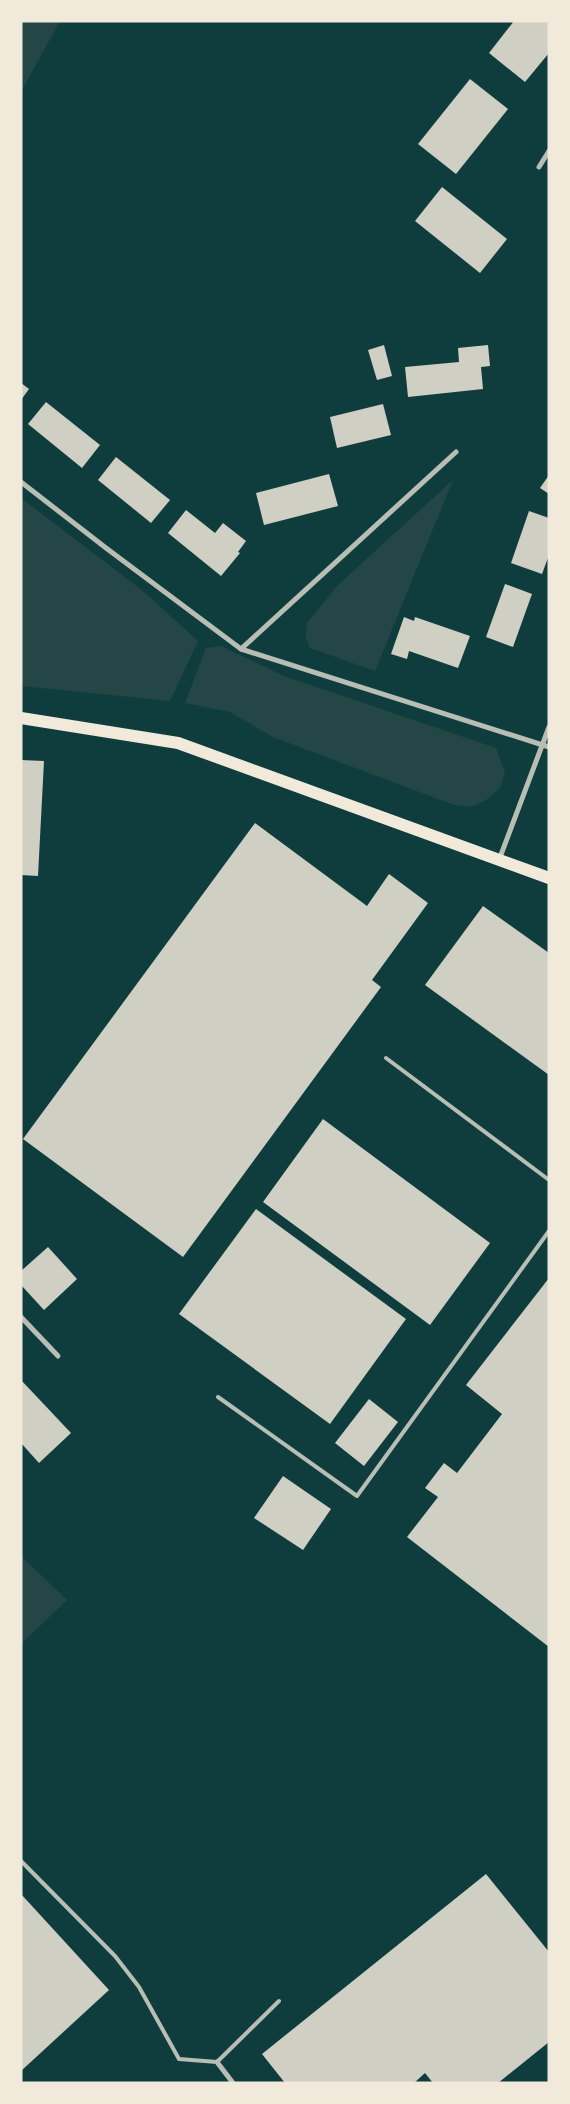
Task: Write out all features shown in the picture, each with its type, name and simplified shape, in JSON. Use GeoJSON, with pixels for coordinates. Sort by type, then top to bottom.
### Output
{"type":"FeatureCollection","features":[{"type":"Feature","properties":{"kind":"main road"},"geometry":{"type":"LineString","coordinates":[[21,718],[178,743],[549,878]]}},
{"type":"Feature","properties":{"kind":"street"},"geometry":{"type":"LineString","coordinates":[[539,167],[549,151]]}},
{"type":"Feature","properties":{"kind":"street"},"geometry":{"type":"LineString","coordinates":[[241,649],[456,452]]}},
{"type":"Feature","properties":{"kind":"street"},"geometry":{"type":"LineString","coordinates":[[21,482],[241,649],[546,746]]}},
{"type":"Feature","properties":{"kind":"street"},"geometry":{"type":"LineString","coordinates":[[498,861],[546,746],[549,727]]}},
{"type":"Feature","properties":{"kind":"street"},"geometry":{"type":"LineString","coordinates":[[21,1317],[58,1356]]}},
{"type":"Feature","properties":{"kind":"street"},"geometry":{"type":"LineString","coordinates":[[217,2062],[233,2083]]}},
{"type":"Feature","properties":{"kind":"lane"},"geometry":{"type":"LineString","coordinates":[[386,1058],[549,1180]]}},
{"type":"Feature","properties":{"kind":"lane"},"geometry":{"type":"LineString","coordinates":[[218,1397],[357,1496],[549,1231]]}},
{"type":"Feature","properties":{"kind":"lane"},"geometry":{"type":"LineString","coordinates":[[21,1860],[115,1956],[139,1987],[179,2059],[217,2062],[279,2001]]}},
{"type":"Feature","properties":{"kind":"shaded area"},"geometry":{"type":"Polygon","coordinates":[[[21,21],[60,21],[21,92],[21,21]]]}},
{"type":"Feature","properties":{"kind":"shaded area"},"geometry":{"type":"Polygon","coordinates":[[[453,480],[375,671],[310,648],[306,638],[307,623],[338,585],[453,480]]]}},
{"type":"Feature","properties":{"kind":"shaded area"},"geometry":{"type":"Polygon","coordinates":[[[21,498],[143,591],[198,641],[170,701],[21,686],[21,498]]]}},
{"type":"Feature","properties":{"kind":"shaded area"},"geometry":{"type":"Polygon","coordinates":[[[221,646],[284,676],[496,748],[505,772],[500,788],[486,800],[471,807],[454,805],[273,737],[230,712],[185,703],[206,648],[221,646]]]}},
{"type":"Feature","properties":{"kind":"shaded area"},"geometry":{"type":"Polygon","coordinates":[[[21,1556],[67,1600],[21,1644],[21,1556]]]}},
{"type":"Feature","properties":{"kind":"building"},"geometry":{"type":"Polygon","coordinates":[[[514,21],[549,21],[549,53],[525,82],[489,53],[514,21]]]}},
{"type":"Feature","properties":{"kind":"building"},"geometry":{"type":"Polygon","coordinates":[[[470,79],[508,109],[456,174],[418,144],[470,79]]]}},
{"type":"Feature","properties":{"kind":"building"},"geometry":{"type":"Polygon","coordinates":[[[442,187],[507,239],[480,273],[415,221],[442,187]]]}},
{"type":"Feature","properties":{"kind":"building"},"geometry":{"type":"Polygon","coordinates":[[[384,345],[392,376],[377,380],[368,350],[384,345]]]}},
{"type":"Feature","properties":{"kind":"building"},"geometry":{"type":"Polygon","coordinates":[[[488,345],[490,366],[481,367],[483,389],[408,397],[405,367],[459,362],[458,348],[488,345]]]}},
{"type":"Feature","properties":{"kind":"building"},"geometry":{"type":"Polygon","coordinates":[[[21,383],[29,389],[21,400],[21,383]]]}},
{"type":"Feature","properties":{"kind":"building"},"geometry":{"type":"Polygon","coordinates":[[[46,402],[100,445],[82,468],[28,424],[46,402]]]}},
{"type":"Feature","properties":{"kind":"building"},"geometry":{"type":"Polygon","coordinates":[[[383,404],[391,435],[337,448],[330,417],[383,404]]]}},
{"type":"Feature","properties":{"kind":"building"},"geometry":{"type":"Polygon","coordinates":[[[116,457],[170,500],[151,523],[98,480],[116,457]]]}},
{"type":"Feature","properties":{"kind":"building"},"geometry":{"type":"Polygon","coordinates":[[[329,474],[338,506],[264,525],[256,493],[329,474]]]}},
{"type":"Feature","properties":{"kind":"building"},"geometry":{"type":"Polygon","coordinates":[[[549,475],[549,494],[540,488],[549,475]]]}},
{"type":"Feature","properties":{"kind":"building"},"geometry":{"type":"Polygon","coordinates":[[[186,510],[215,533],[223,523],[246,541],[238,552],[240,553],[221,576],[168,533],[186,510]]]}},
{"type":"Feature","properties":{"kind":"building"},"geometry":{"type":"Polygon","coordinates":[[[529,511],[549,518],[549,555],[542,574],[511,563],[529,511]]]}},
{"type":"Feature","properties":{"kind":"building"},"geometry":{"type":"Polygon","coordinates":[[[505,584],[532,594],[513,647],[486,637],[505,584]]]}},
{"type":"Feature","properties":{"kind":"building"},"geometry":{"type":"Polygon","coordinates":[[[404,617],[414,621],[415,617],[470,636],[458,668],[409,651],[407,659],[391,654],[404,617]]]}},
{"type":"Feature","properties":{"kind":"building"},"geometry":{"type":"Polygon","coordinates":[[[21,760],[44,761],[38,876],[21,875],[21,760]]]}},
{"type":"Feature","properties":{"kind":"building"},"geometry":{"type":"Polygon","coordinates":[[[255,823],[367,906],[389,874],[428,903],[372,980],[381,987],[183,1257],[23,1139],[255,823]]]}},
{"type":"Feature","properties":{"kind":"building"},"geometry":{"type":"Polygon","coordinates":[[[483,906],[549,953],[549,1075],[425,985],[483,906]]]}},
{"type":"Feature","properties":{"kind":"building"},"geometry":{"type":"Polygon","coordinates":[[[323,1119],[490,1243],[430,1325],[263,1202],[323,1119]]]}},
{"type":"Feature","properties":{"kind":"building"},"geometry":{"type":"Polygon","coordinates":[[[256,1209],[406,1319],[330,1424],[179,1314],[256,1209]]]}},
{"type":"Feature","properties":{"kind":"building"},"geometry":{"type":"Polygon","coordinates":[[[48,1247],[77,1279],[44,1310],[21,1285],[21,1271],[48,1247]]]}},
{"type":"Feature","properties":{"kind":"building"},"geometry":{"type":"Polygon","coordinates":[[[549,1278],[549,1647],[407,1537],[438,1497],[425,1488],[444,1463],[457,1473],[502,1414],[466,1385],[549,1278]]]}},
{"type":"Feature","properties":{"kind":"building"},"geometry":{"type":"Polygon","coordinates":[[[21,1380],[71,1433],[39,1463],[21,1443],[21,1380]]]}},
{"type":"Feature","properties":{"kind":"building"},"geometry":{"type":"Polygon","coordinates":[[[369,1399],[398,1422],[364,1466],[335,1443],[369,1399]]]}},
{"type":"Feature","properties":{"kind":"building"},"geometry":{"type":"Polygon","coordinates":[[[283,1476],[331,1509],[303,1550],[254,1518],[283,1476]]]}},
{"type":"Feature","properties":{"kind":"building"},"geometry":{"type":"Polygon","coordinates":[[[486,1874],[549,1952],[549,2042],[498,2083],[433,2083],[425,2073],[414,2083],[285,2083],[262,2054],[486,1874]]]}},
{"type":"Feature","properties":{"kind":"building"},"geometry":{"type":"Polygon","coordinates":[[[21,1894],[109,1990],[21,2071],[21,1894]]]}}]}
